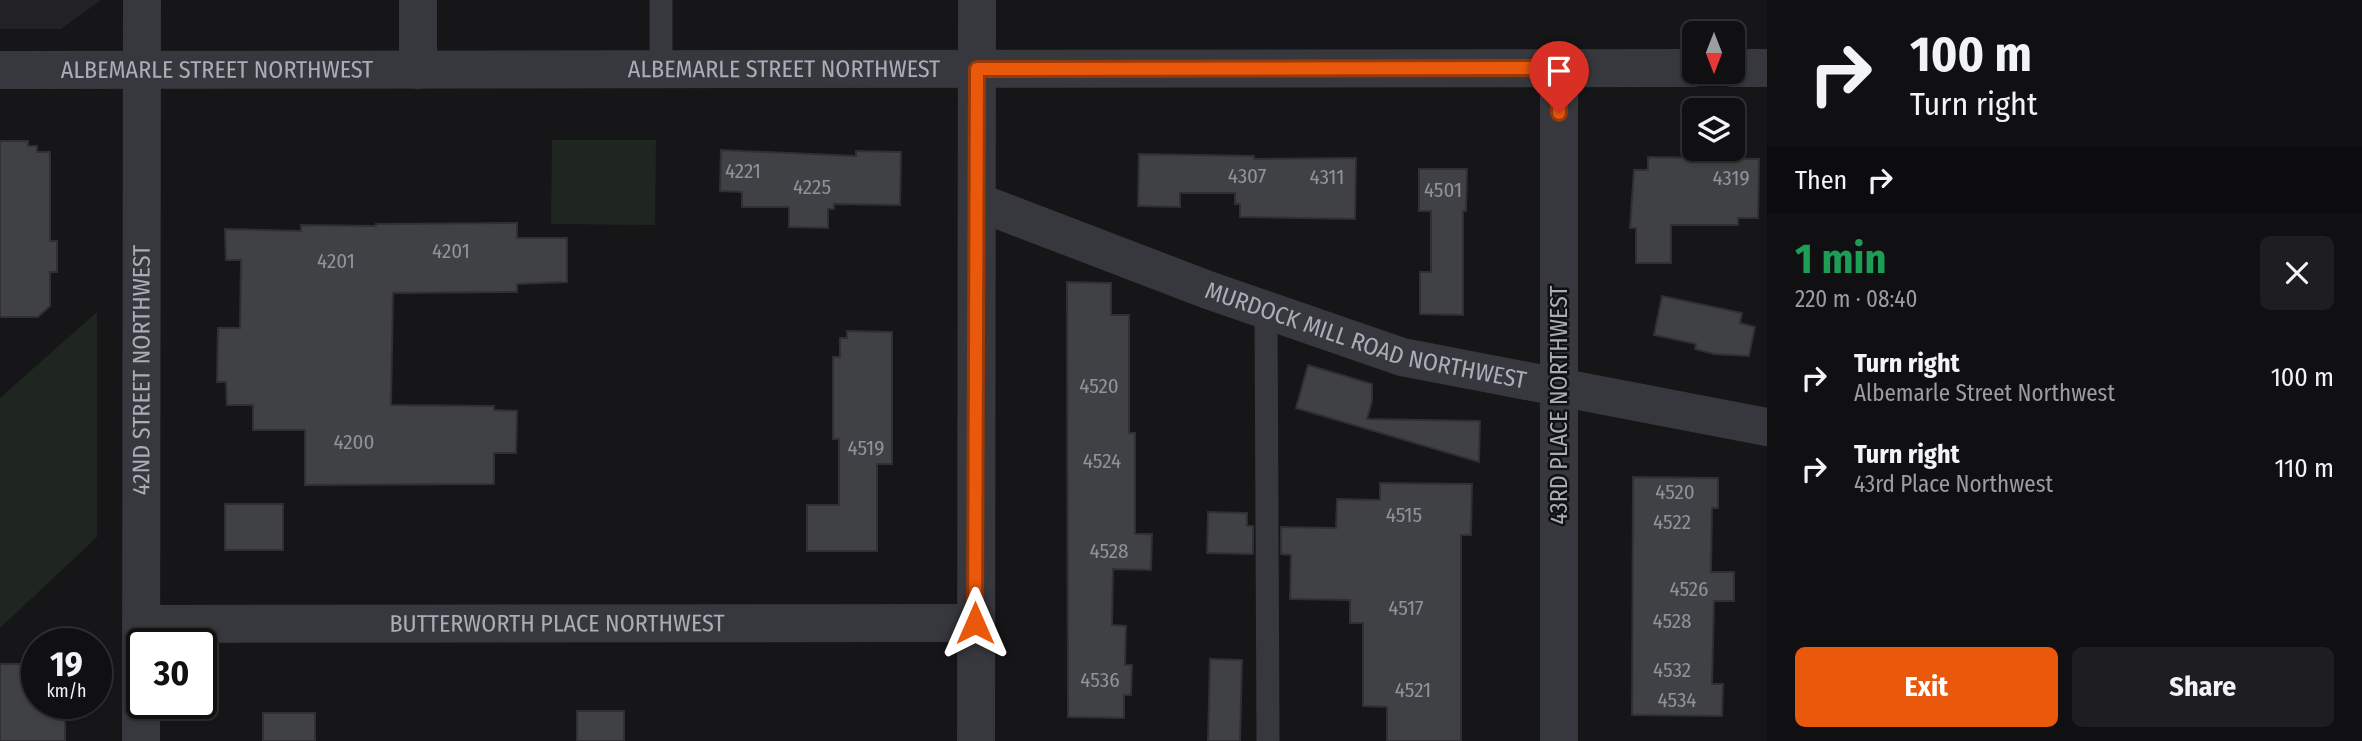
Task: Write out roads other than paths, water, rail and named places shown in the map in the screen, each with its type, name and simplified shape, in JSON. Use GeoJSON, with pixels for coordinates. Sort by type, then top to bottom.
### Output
{"type":"FeatureCollection","features":[{"type":"Feature","properties":{"kind":"street","name":"42ND STREET NORTHWEST"},"geometry":{"type":"LineString","coordinates":[[141,741],[142,0]]}},
{"type":"Feature","properties":{"kind":"street"},"geometry":{"type":"LineString","coordinates":[[418,0],[418,70]]}},
{"type":"Feature","properties":{"kind":"street"},"geometry":{"type":"LineString","coordinates":[[976,741],[977,0]]}},
{"type":"Feature","properties":{"kind":"street","name":"43RD PLACE NORTHWEST"},"geometry":{"type":"LineString","coordinates":[[1559,68],[1559,741]]}},
{"type":"Feature","properties":{"kind":"street","name":"ALBEMARLE STREET NORTHWEST"},"geometry":{"type":"LineString","coordinates":[[0,70],[1682,68]]}},
{"type":"Feature","properties":{"kind":"street"},"geometry":{"type":"LineString","coordinates":[[1745,68],[1767,68]]}},
{"type":"Feature","properties":{"kind":"street","name":"MURDOCK MILL ROAD NORTHWEST"},"geometry":{"type":"LineString","coordinates":[[978,202],[1266,311],[1402,357],[1767,427]]}},
{"type":"Feature","properties":{"kind":"street","name":"BUTTERWORTH PLACE NORTHWEST"},"geometry":{"type":"LineString","coordinates":[[141,624],[975,623]]}},
{"type":"Feature","properties":{"kind":"lane"},"geometry":{"type":"LineString","coordinates":[[661,0],[661,70]]}},
{"type":"Feature","properties":{"kind":"lane"},"geometry":{"type":"LineString","coordinates":[[1266,311],[1268,741]]}}]}
